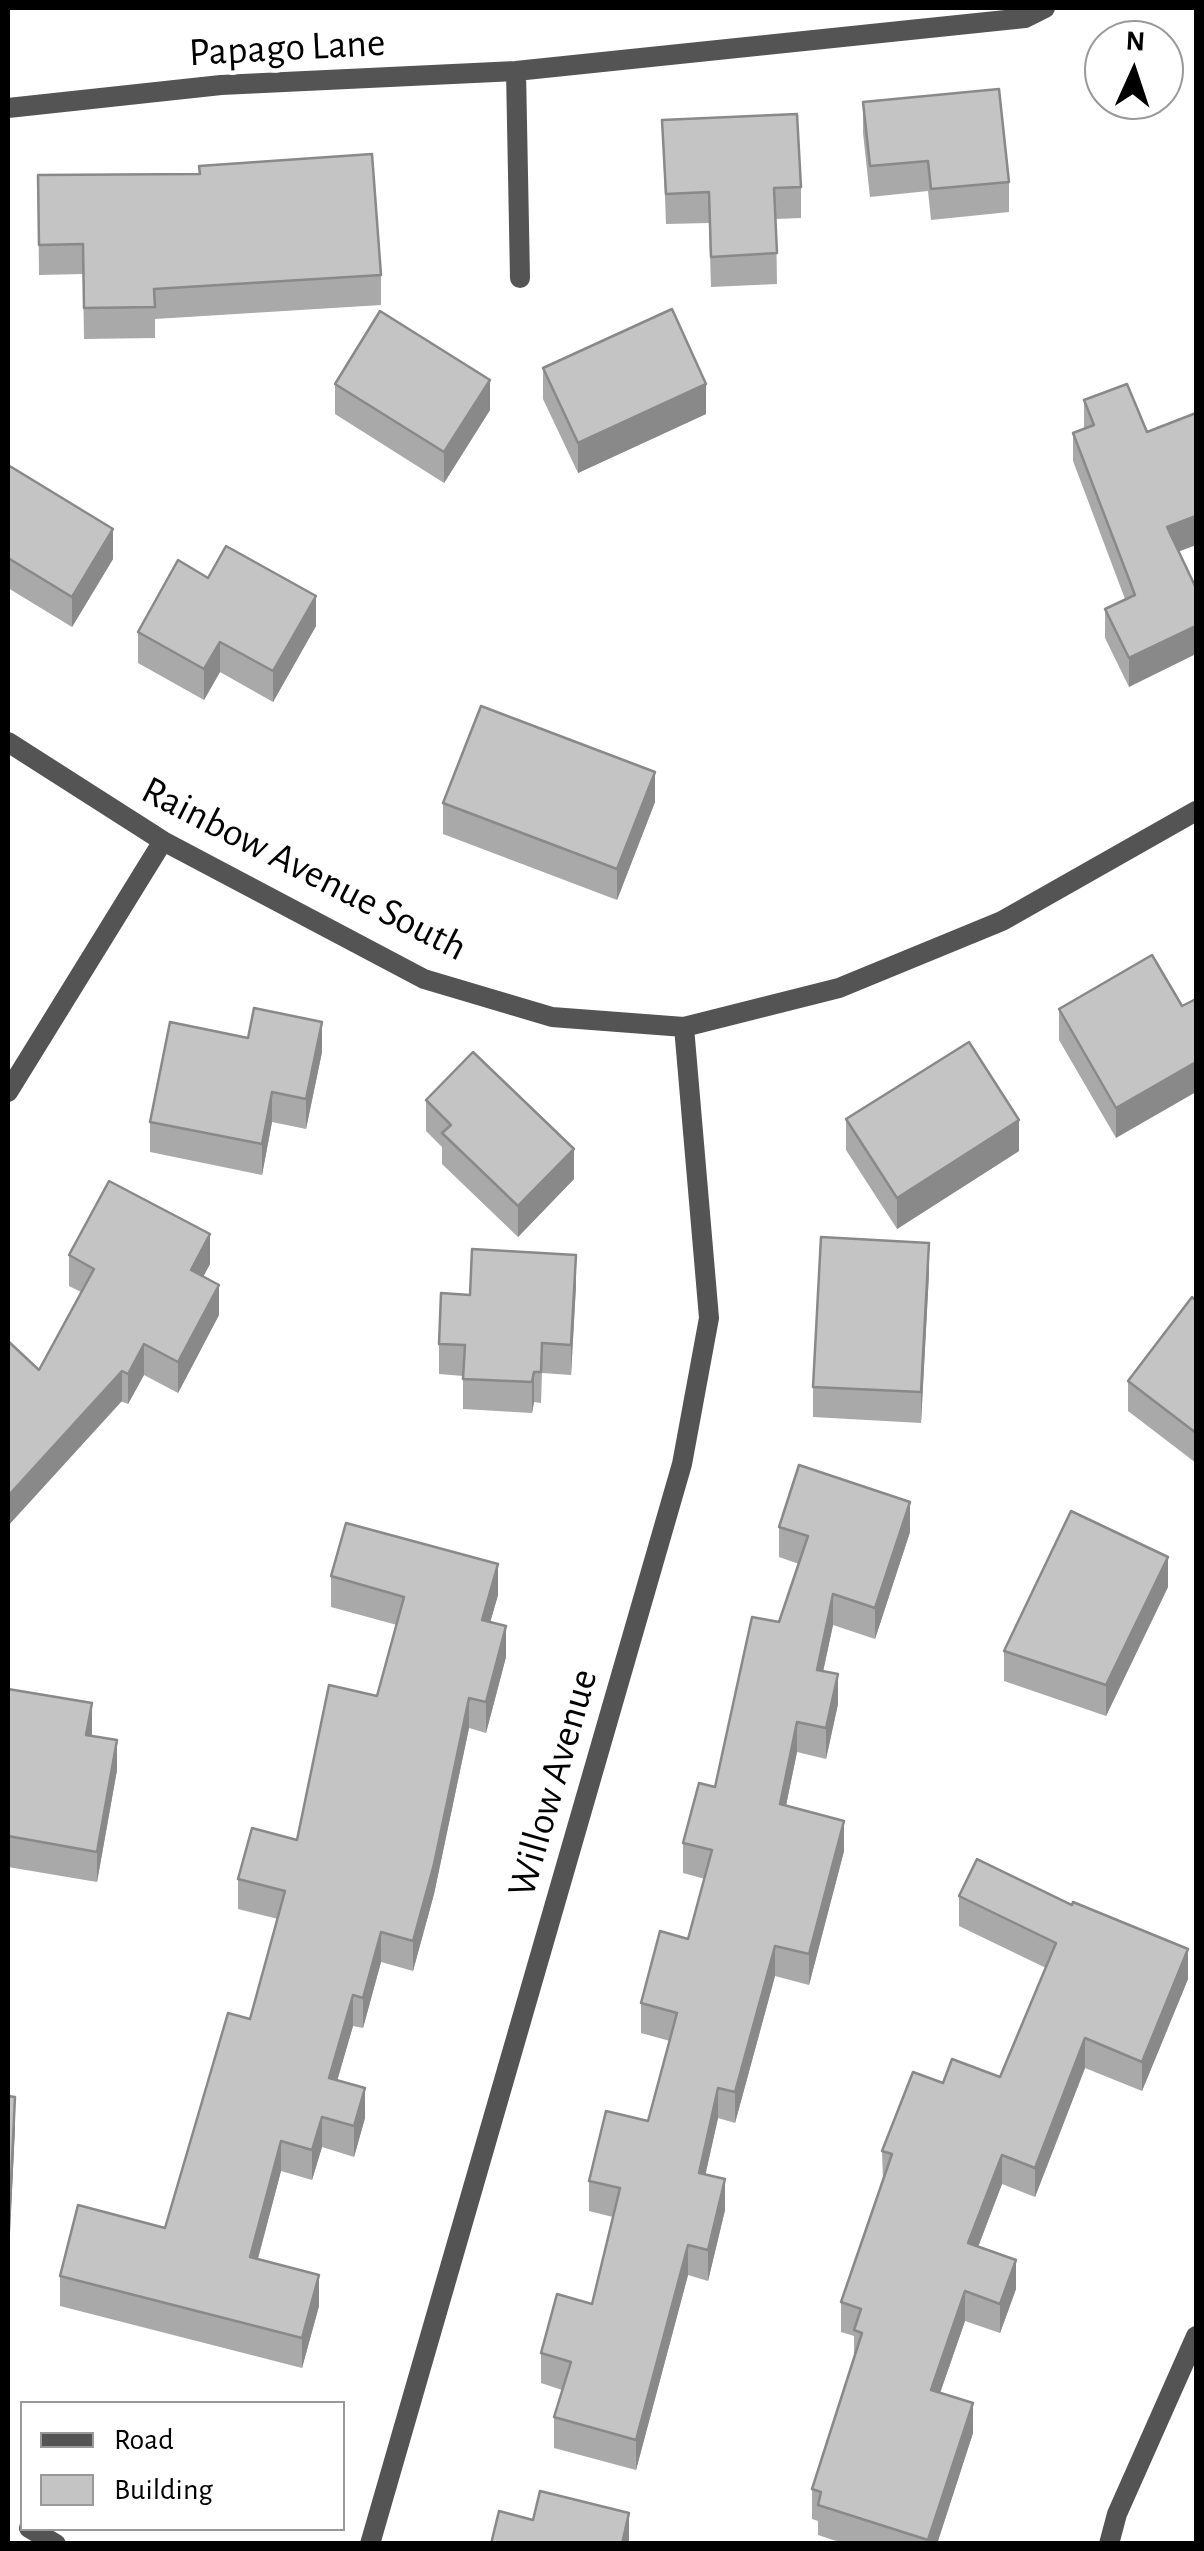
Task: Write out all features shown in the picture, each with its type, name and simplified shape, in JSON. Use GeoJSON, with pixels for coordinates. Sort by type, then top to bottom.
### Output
{"type":"FeatureCollection","features":[{"type":"Feature","properties":{"kind":"street","name":"Papago Lane"},"geometry":{"type":"LineString","coordinates":[[8,108],[221,85],[516,71],[1025,18],[1046,8]]}},
{"type":"Feature","properties":{"kind":"street"},"geometry":{"type":"LineString","coordinates":[[516,71],[520,278]]}},
{"type":"Feature","properties":{"kind":"street","name":"Rainbow Avenue South"},"geometry":{"type":"LineString","coordinates":[[8,742],[162,841],[424,978],[552,1017],[684,1027],[840,988],[1002,921],[1196,811]]}},
{"type":"Feature","properties":{"kind":"street"},"geometry":{"type":"LineString","coordinates":[[8,1092],[162,841]]}},
{"type":"Feature","properties":{"kind":"street","name":"Willow Avenue"},"geometry":{"type":"LineString","coordinates":[[370,2544],[682,1464],[709,1318],[684,1027]]}},
{"type":"Feature","properties":{"kind":"street"},"geometry":{"type":"LineString","coordinates":[[1108,2544],[1196,2336]]}},
{"type":"Feature","properties":{"kind":"street"},"geometry":{"type":"LineString","coordinates":[[33,2531],[56,2544]]}},
{"type":"Feature","properties":{"kind":"building"},"geometry":{"type":"Polygon","coordinates":[[[999,89],[1009,182],[931,189],[928,161],[870,166],[863,102],[999,89]]]}},
{"type":"Feature","properties":{"kind":"building"},"geometry":{"type":"Polygon","coordinates":[[[797,114],[801,187],[774,188],[777,253],[711,257],[709,192],[666,194],[662,120],[797,114]]]}},
{"type":"Feature","properties":{"kind":"building"},"geometry":{"type":"Polygon","coordinates":[[[372,154],[381,275],[154,289],[155,307],[84,308],[83,244],[39,245],[38,175],[200,174],[199,166],[372,154]]]}},
{"type":"Feature","properties":{"kind":"building"},"geometry":{"type":"Polygon","coordinates":[[[672,309],[706,384],[578,443],[543,368],[672,309]]]}},
{"type":"Feature","properties":{"kind":"building"},"geometry":{"type":"Polygon","coordinates":[[[380,311],[490,380],[444,452],[335,384],[380,311]]]}},
{"type":"Feature","properties":{"kind":"building"},"geometry":{"type":"Polygon","coordinates":[[[1127,384],[1147,432],[1196,413],[1196,516],[1167,527],[1196,588],[1196,626],[1129,658],[1105,609],[1135,595],[1073,433],[1094,425],[1084,400],[1127,384]]]}},
{"type":"Feature","properties":{"kind":"building"},"geometry":{"type":"Polygon","coordinates":[[[8,465],[113,529],[72,597],[8,558],[8,465]]]}},
{"type":"Feature","properties":{"kind":"building"},"geometry":{"type":"Polygon","coordinates":[[[226,546],[316,596],[273,671],[220,642],[204,669],[138,632],[178,560],[208,578],[226,546]]]}},
{"type":"Feature","properties":{"kind":"building"},"geometry":{"type":"Polygon","coordinates":[[[481,706],[655,772],[617,869],[443,803],[481,706]]]}},
{"type":"Feature","properties":{"kind":"building"},"geometry":{"type":"Polygon","coordinates":[[[1152,955],[1182,1006],[1196,999],[1196,1062],[1116,1108],[1059,1009],[1152,955]]]}},
{"type":"Feature","properties":{"kind":"building"},"geometry":{"type":"Polygon","coordinates":[[[254,1008],[322,1022],[306,1099],[272,1092],[262,1144],[150,1122],[170,1022],[248,1038],[254,1008]]]}},
{"type":"Feature","properties":{"kind":"building"},"geometry":{"type":"Polygon","coordinates":[[[969,1042],[1019,1120],[897,1198],[846,1119],[969,1042]]]}},
{"type":"Feature","properties":{"kind":"building"},"geometry":{"type":"Polygon","coordinates":[[[473,1052],[574,1149],[518,1206],[442,1133],[451,1125],[426,1100],[473,1052]]]}},
{"type":"Feature","properties":{"kind":"building"},"geometry":{"type":"Polygon","coordinates":[[[109,1181],[210,1234],[191,1270],[219,1285],[178,1362],[144,1344],[128,1374],[122,1371],[8,1496],[8,1341],[39,1370],[94,1269],[69,1255],[109,1181]]]}},
{"type":"Feature","properties":{"kind":"building"},"geometry":{"type":"Polygon","coordinates":[[[821,1237],[929,1243],[921,1392],[813,1387],[821,1237]]]}},
{"type":"Feature","properties":{"kind":"building"},"geometry":{"type":"Polygon","coordinates":[[[472,1249],[576,1255],[571,1345],[542,1343],[541,1372],[534,1372],[532,1382],[463,1379],[465,1345],[439,1344],[441,1293],[470,1295],[472,1249]]]}},
{"type":"Feature","properties":{"kind":"building"},"geometry":{"type":"Polygon","coordinates":[[[1192,1297],[1196,1301],[1196,1433],[1128,1381],[1192,1297]]]}},
{"type":"Feature","properties":{"kind":"building"},"geometry":{"type":"Polygon","coordinates":[[[799,1465],[910,1502],[875,1608],[833,1594],[817,1670],[838,1674],[826,1728],[797,1722],[780,1804],[844,1821],[809,1954],[775,1946],[735,2092],[718,2088],[699,2173],[725,2179],[708,2250],[688,2245],[636,2440],[554,2417],[571,2362],[541,2353],[557,2294],[592,2304],[620,2188],[589,2181],[606,2111],[648,2121],[677,2013],[641,2003],[660,1931],[688,1939],[712,1850],[683,1843],[699,1783],[715,1787],[752,1617],[779,1622],[808,1536],[779,1527],[799,1465]]]}},
{"type":"Feature","properties":{"kind":"building"},"geometry":{"type":"Polygon","coordinates":[[[1071,1511],[1168,1557],[1106,1685],[1004,1651],[1071,1511]]]}},
{"type":"Feature","properties":{"kind":"building"},"geometry":{"type":"Polygon","coordinates":[[[346,1523],[498,1564],[482,1620],[506,1626],[486,1702],[469,1698],[434,1864],[413,1941],[381,1932],[363,1998],[353,1995],[329,2078],[365,2088],[354,2126],[322,2117],[312,2150],[281,2141],[250,2257],[319,2275],[302,2338],[60,2276],[78,2205],[165,2228],[228,2013],[250,2019],[285,1891],[238,1879],[252,1828],[297,1840],[329,1685],[377,1696],[404,1597],[331,1576],[346,1523]]]}},
{"type":"Feature","properties":{"kind":"building"},"geometry":{"type":"Polygon","coordinates":[[[8,1689],[92,1703],[86,1735],[117,1740],[97,1852],[8,1836],[8,1689]]]}},
{"type":"Feature","properties":{"kind":"building"},"geometry":{"type":"Polygon","coordinates":[[[977,1859],[1072,1905],[1073,1902],[1188,1949],[1142,2062],[1085,2038],[1035,2168],[1002,2155],[968,2243],[1016,2260],[1000,2304],[965,2291],[931,2390],[973,2403],[928,2540],[818,2505],[821,2492],[812,2489],[862,2333],[854,2330],[861,2309],[841,2302],[892,2154],[882,2151],[913,2072],[943,2083],[952,2059],[1000,2077],[1056,1943],[959,1896],[977,1859]]]}},
{"type":"Feature","properties":{"kind":"building"},"geometry":{"type":"Polygon","coordinates":[[[8,2096],[15,2097],[10,2202],[8,2202],[8,2096]]]}},
{"type":"Feature","properties":{"kind":"building"},"geometry":{"type":"Polygon","coordinates":[[[540,2491],[629,2513],[622,2544],[491,2544],[499,2511],[533,2520],[540,2491]]]}}]}
